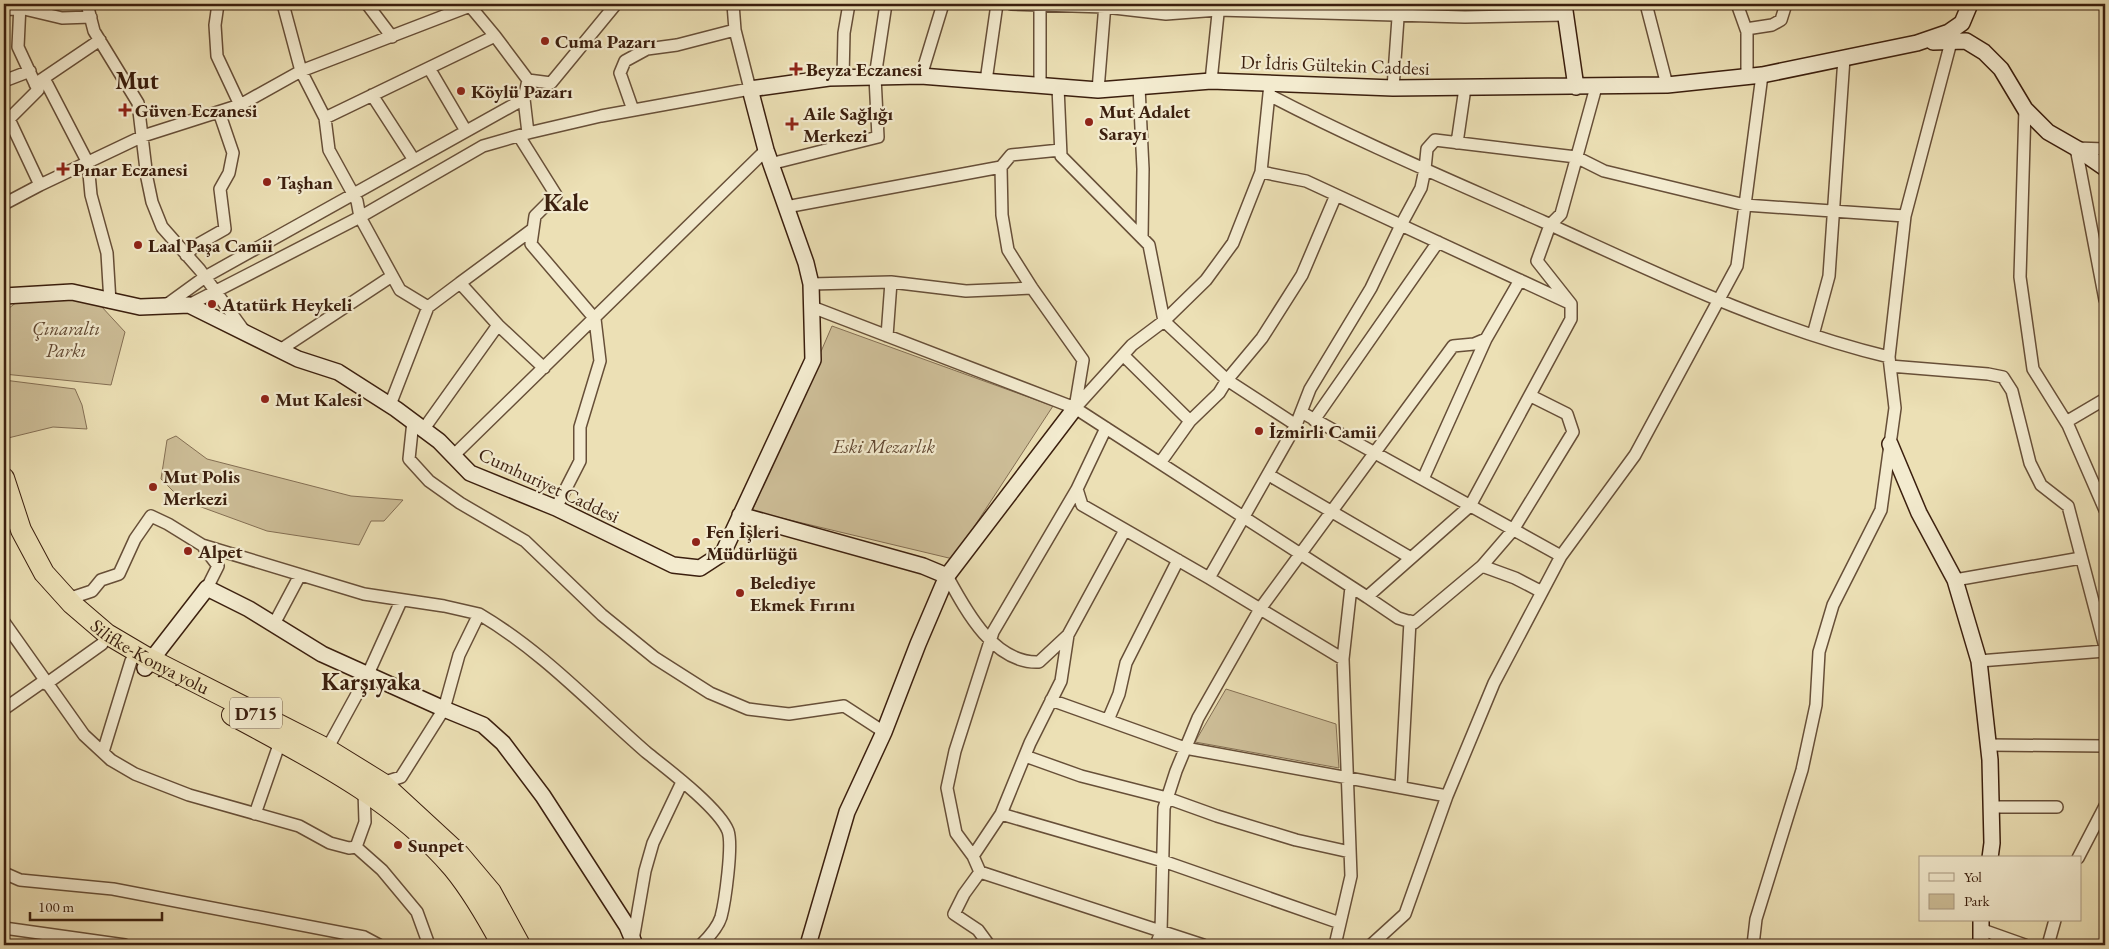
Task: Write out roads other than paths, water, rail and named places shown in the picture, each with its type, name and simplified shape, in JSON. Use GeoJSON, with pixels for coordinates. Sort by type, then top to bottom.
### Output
{"type":"FeatureCollection","features":[{"type":"Feature","properties":{"kind":"highway","name":"Silifke-Konya yolu"},"geometry":{"type":"LineString","coordinates":[[4,478],[21,530],[44,573],[68,599],[142,663],[280,742],[373,786],[392,810],[454,869],[487,918],[502,945]]}},
{"type":"Feature","properties":{"kind":"highway","name":"Silifke-Konya yolu"},"geometry":{"type":"LineString","coordinates":[[4,524],[28,567],[49,597],[102,644],[327,749],[459,854],[491,892],[520,945]]}},
{"type":"Feature","properties":{"kind":"street"},"geometry":{"type":"LineString","coordinates":[[218,4],[215,25],[217,56],[240,105]]}},
{"type":"Feature","properties":{"kind":"street"},"geometry":{"type":"LineString","coordinates":[[283,4],[301,71],[325,118],[329,150],[357,201],[360,217],[400,290],[428,307]]}},
{"type":"Feature","properties":{"kind":"street"},"geometry":{"type":"LineString","coordinates":[[367,4],[392,37]]}},
{"type":"Feature","properties":{"kind":"street"},"geometry":{"type":"LineString","coordinates":[[4,204],[143,136],[240,105],[301,71],[472,5],[528,80],[551,83],[616,4]]}},
{"type":"Feature","properties":{"kind":"street"},"geometry":{"type":"LineString","coordinates":[[733,4],[734,30],[768,157],[806,263],[811,284],[812,307],[1075,408],[1398,618],[1414,623],[1482,566],[1513,530],[1573,432],[1567,414],[1531,396]]}},
{"type":"Feature","properties":{"kind":"street"},"geometry":{"type":"LineString","coordinates":[[843,78],[844,33],[849,4]]}},
{"type":"Feature","properties":{"kind":"street"},"geometry":{"type":"LineString","coordinates":[[453,456],[595,319],[768,157],[878,137],[875,77],[882,4]]}},
{"type":"Feature","properties":{"kind":"street"},"geometry":{"type":"LineString","coordinates":[[921,76],[944,4]]}},
{"type":"Feature","properties":{"kind":"street"},"geometry":{"type":"LineString","coordinates":[[986,81],[998,4]]}},
{"type":"Feature","properties":{"kind":"street"},"geometry":{"type":"LineString","coordinates":[[1011,4],[1105,6],[1166,14],[1218,7],[1399,9],[1465,18],[1565,9],[1576,88]]}},
{"type":"Feature","properties":{"kind":"street"},"geometry":{"type":"LineString","coordinates":[[1646,4],[1667,85]]}},
{"type":"Feature","properties":{"kind":"street"},"geometry":{"type":"LineString","coordinates":[[1737,4],[1746,29],[1747,76]]}},
{"type":"Feature","properties":{"kind":"street"},"geometry":{"type":"LineString","coordinates":[[1746,29],[1772,25],[1781,20],[1786,4]]}},
{"type":"Feature","properties":{"kind":"street"},"geometry":{"type":"LineString","coordinates":[[1753,945],[1756,919],[1802,770],[1816,704],[1819,652],[1833,605],[1881,510],[1895,408],[1889,362],[1905,216],[1951,42],[1970,4]]}},
{"type":"Feature","properties":{"kind":"street"},"geometry":{"type":"LineString","coordinates":[[1040,5],[1040,85]]}},
{"type":"Feature","properties":{"kind":"street"},"geometry":{"type":"LineString","coordinates":[[20,6],[18,47],[38,90],[9,120],[40,185]]}},
{"type":"Feature","properties":{"kind":"street"},"geometry":{"type":"LineString","coordinates":[[4,10],[20,6],[62,18],[90,8],[94,30],[138,103],[147,178],[152,202],[162,227],[205,276],[246,333]]}},
{"type":"Feature","properties":{"kind":"street"},"geometry":{"type":"LineString","coordinates":[[1098,90],[1105,6]]}},
{"type":"Feature","properties":{"kind":"street"},"geometry":{"type":"LineString","coordinates":[[1211,81],[1218,7]]}},
{"type":"Feature","properties":{"kind":"street"},"geometry":{"type":"LineString","coordinates":[[1393,88],[1399,9]]}},
{"type":"Feature","properties":{"kind":"street"},"geometry":{"type":"LineString","coordinates":[[1917,43],[1949,32],[1962,23]]}},
{"type":"Feature","properties":{"kind":"street"},"geometry":{"type":"LineString","coordinates":[[633,110],[620,73],[625,62],[646,49],[677,45],[734,30]]}},
{"type":"Feature","properties":{"kind":"street"},"geometry":{"type":"LineString","coordinates":[[325,118],[495,36]]}},
{"type":"Feature","properties":{"kind":"street"},"geometry":{"type":"LineString","coordinates":[[35,84],[100,40]]}},
{"type":"Feature","properties":{"kind":"street"},"geometry":{"type":"LineString","coordinates":[[1917,43],[1966,41],[1984,52],[2001,69],[2024,108],[2048,132],[2105,168]]}},
{"type":"Feature","properties":{"kind":"street","name":"Dr İdris Gültekin Caddesi"},"geometry":{"type":"LineString","coordinates":[[750,89],[829,78],[921,76],[1098,90],[1211,81],[1270,90],[1576,88],[1667,85],[1762,75],[1917,43]]}},
{"type":"Feature","properties":{"kind":"street"},"geometry":{"type":"LineString","coordinates":[[1813,335],[1829,276],[1844,58]]}},
{"type":"Feature","properties":{"kind":"street"},"geometry":{"type":"LineString","coordinates":[[429,68],[466,131]]}},
{"type":"Feature","properties":{"kind":"street"},"geometry":{"type":"LineString","coordinates":[[4,81],[30,71]]}},
{"type":"Feature","properties":{"kind":"street"},"geometry":{"type":"LineString","coordinates":[[1371,945],[1405,914],[1447,796],[1494,683],[1561,556],[1635,455],[1738,266],[1762,75]]}},
{"type":"Feature","properties":{"kind":"street"},"geometry":{"type":"LineString","coordinates":[[528,80],[524,98],[524,134],[556,195],[535,216],[531,244],[595,319],[600,361],[580,427],[580,461],[556,508]]}},
{"type":"Feature","properties":{"kind":"street"},"geometry":{"type":"LineString","coordinates":[[35,84],[47,84],[88,164],[91,196],[107,253],[110,302]]}},
{"type":"Feature","properties":{"kind":"street"},"geometry":{"type":"LineString","coordinates":[[1058,87],[1060,156],[1149,245],[1164,321],[1227,380],[1296,425]]}},
{"type":"Feature","properties":{"kind":"street"},"geometry":{"type":"LineString","coordinates":[[1139,87],[1143,169],[1142,238]]}},
{"type":"Feature","properties":{"kind":"street"},"geometry":{"type":"LineString","coordinates":[[1367,597],[1470,506],[1571,319],[1571,304],[1536,261],[1550,225],[1560,214],[1596,87]]}},
{"type":"Feature","properties":{"kind":"street"},"geometry":{"type":"LineString","coordinates":[[1457,143],[1465,88]]}},
{"type":"Feature","properties":{"kind":"street"},"geometry":{"type":"LineString","coordinates":[[189,305],[360,217],[483,146],[524,134],[633,110],[750,89]]}},
{"type":"Feature","properties":{"kind":"street"},"geometry":{"type":"LineString","coordinates":[[808,945],[847,812],[884,732],[918,644],[948,576],[1075,408],[1132,345],[1164,321],[1206,280],[1233,243],[1261,172],[1270,90],[1334,129],[1718,300],[1889,362],[2004,377],[2012,391],[2030,463],[2041,485],[2068,506],[2105,649],[1979,661]]}},
{"type":"Feature","properties":{"kind":"street"},"geometry":{"type":"LineString","coordinates":[[372,95],[414,160]]}},
{"type":"Feature","properties":{"kind":"street"},"geometry":{"type":"LineString","coordinates":[[165,306],[205,276],[524,98]]}},
{"type":"Feature","properties":{"kind":"street"},"geometry":{"type":"LineString","coordinates":[[2024,108],[2020,277],[2033,369],[2066,422],[2105,510]]}},
{"type":"Feature","properties":{"kind":"street"},"geometry":{"type":"LineString","coordinates":[[186,255],[195,246],[225,229],[220,189],[228,173],[233,153],[219,112]]}},
{"type":"Feature","properties":{"kind":"street"},"geometry":{"type":"LineString","coordinates":[[1209,578],[1296,425],[1310,389],[1371,288],[1400,224],[1421,188],[1425,169],[1426,149],[1435,140],[1576,157],[1604,171],[1745,204],[1905,216]]}},
{"type":"Feature","properties":{"kind":"street"},"geometry":{"type":"LineString","coordinates":[[2076,148],[2105,148]]}},
{"type":"Feature","properties":{"kind":"street"},"geometry":{"type":"LineString","coordinates":[[2076,148],[2105,300]]}},
{"type":"Feature","properties":{"kind":"street"},"geometry":{"type":"LineString","coordinates":[[786,207],[1001,167],[1011,155],[1060,150]]}},
{"type":"Feature","properties":{"kind":"street"},"geometry":{"type":"LineString","coordinates":[[1001,167],[1002,215],[1008,250],[1032,288],[1084,360],[1075,408]]}},
{"type":"Feature","properties":{"kind":"street"},"geometry":{"type":"LineString","coordinates":[[1261,172],[1306,181],[1571,304]]}},
{"type":"Feature","properties":{"kind":"street"},"geometry":{"type":"LineString","coordinates":[[1160,463],[1190,421],[1219,393],[1227,380],[1262,338],[1302,275],[1336,195]]}},
{"type":"Feature","properties":{"kind":"street"},"geometry":{"type":"LineString","coordinates":[[390,405],[428,307],[533,229]]}},
{"type":"Feature","properties":{"kind":"street"},"geometry":{"type":"LineString","coordinates":[[1314,420],[1438,242]]}},
{"type":"Feature","properties":{"kind":"street"},"geometry":{"type":"LineString","coordinates":[[280,350],[392,276]]}},
{"type":"Feature","properties":{"kind":"street"},"geometry":{"type":"LineString","coordinates":[[1423,480],[1486,339],[1520,280]]}},
{"type":"Feature","properties":{"kind":"street"},"geometry":{"type":"LineString","coordinates":[[811,284],[891,282],[966,291],[1032,288]]}},
{"type":"Feature","properties":{"kind":"street"},"geometry":{"type":"LineString","coordinates":[[887,336],[891,282]]}},
{"type":"Feature","properties":{"kind":"street"},"geometry":{"type":"LineString","coordinates":[[460,283],[498,325],[544,368]]}},
{"type":"Feature","properties":{"kind":"street","name":"Cumhuriyet Caddesi"},"geometry":{"type":"LineString","coordinates":[[6,298],[72,292],[140,308],[189,305],[298,359],[338,372],[390,405],[439,441],[470,474],[556,508],[673,565],[700,568],[723,553],[813,360],[812,307]]}},
{"type":"Feature","properties":{"kind":"street"},"geometry":{"type":"LineString","coordinates":[[498,325],[418,425],[409,459],[430,481],[460,503],[525,541],[602,616],[655,658],[710,693],[748,709],[789,714],[844,706],[884,732]]}},
{"type":"Feature","properties":{"kind":"street"},"geometry":{"type":"LineString","coordinates":[[1156,945],[1161,932],[1164,808],[1185,748],[1198,718],[1260,609],[1453,346],[1474,344],[1486,339]]}},
{"type":"Feature","properties":{"kind":"street"},"geometry":{"type":"LineString","coordinates":[[1123,355],[1190,421]]}},
{"type":"Feature","properties":{"kind":"street"},"geometry":{"type":"LineString","coordinates":[[2066,422],[2105,399]]}},
{"type":"Feature","properties":{"kind":"street"},"geometry":{"type":"LineString","coordinates":[[1301,412],[1561,556]]}},
{"type":"Feature","properties":{"kind":"street"},"geometry":{"type":"LineString","coordinates":[[1106,428],[1076,490],[993,632],[955,751],[948,788],[956,833],[973,856],[980,872],[1203,945]]}},
{"type":"Feature","properties":{"kind":"street"},"geometry":{"type":"LineString","coordinates":[[1890,444],[1919,513],[1955,580],[1979,661],[1989,745],[1992,807],[1990,856]]}},
{"type":"Feature","properties":{"kind":"street"},"geometry":{"type":"LineString","coordinates":[[1269,475],[1332,510],[1411,558]]}},
{"type":"Feature","properties":{"kind":"street"},"geometry":{"type":"LineString","coordinates":[[1076,490],[1082,505],[1209,578],[1343,659]]}},
{"type":"Feature","properties":{"kind":"street"},"geometry":{"type":"LineString","coordinates":[[740,515],[923,566],[948,576],[965,609],[990,642],[1025,662],[1039,662],[1068,635],[1124,530]]}},
{"type":"Feature","properties":{"kind":"street"},"geometry":{"type":"LineString","coordinates":[[68,599],[92,592],[102,580],[119,574],[122,564],[151,516],[168,524],[202,546],[364,594],[444,606],[480,614],[511,632],[718,816],[728,831],[729,864],[720,918],[708,938],[701,945]]}},
{"type":"Feature","properties":{"kind":"street"},"geometry":{"type":"LineString","coordinates":[[102,752],[142,663],[206,588],[218,566],[202,546]]}},
{"type":"Feature","properties":{"kind":"street"},"geometry":{"type":"LineString","coordinates":[[1955,580],[2081,558]]}},
{"type":"Feature","properties":{"kind":"street"},"geometry":{"type":"LineString","coordinates":[[1108,720],[1118,694],[1126,663],[1178,560]]}},
{"type":"Feature","properties":{"kind":"street"},"geometry":{"type":"LineString","coordinates":[[1482,566],[1515,578],[1542,592]]}},
{"type":"Feature","properties":{"kind":"street"},"geometry":{"type":"LineString","coordinates":[[274,624],[300,575]]}},
{"type":"Feature","properties":{"kind":"street"},"geometry":{"type":"LineString","coordinates":[[1335,945],[1351,876],[1343,659],[1352,587]]}},
{"type":"Feature","properties":{"kind":"street"},"geometry":{"type":"LineString","coordinates":[[206,588],[249,608],[322,654],[484,725],[504,743],[543,796],[627,926],[634,943]]}},
{"type":"Feature","properties":{"kind":"street"},"geometry":{"type":"LineString","coordinates":[[327,749],[368,674],[401,601]]}},
{"type":"Feature","properties":{"kind":"street"},"geometry":{"type":"LineString","coordinates":[[356,847],[373,786],[402,777],[444,709],[459,655],[480,614]]}},
{"type":"Feature","properties":{"kind":"street"},"geometry":{"type":"LineString","coordinates":[[1401,787],[1410,621]]}},
{"type":"Feature","properties":{"kind":"street"},"geometry":{"type":"LineString","coordinates":[[4,622],[84,735],[111,760],[152,781],[189,796],[298,826],[330,844],[348,848],[356,847],[382,870],[417,912],[430,945]]}},
{"type":"Feature","properties":{"kind":"street"},"geometry":{"type":"LineString","coordinates":[[973,856],[1001,814],[1025,756],[1061,681],[1068,635]]}},
{"type":"Feature","properties":{"kind":"street"},"geometry":{"type":"LineString","coordinates":[[4,709],[102,644]]}},
{"type":"Feature","properties":{"kind":"street"},"geometry":{"type":"LineString","coordinates":[[1052,700],[1185,748],[1447,796]]}},
{"type":"Feature","properties":{"kind":"street"},"geometry":{"type":"LineString","coordinates":[[255,814],[280,742]]}},
{"type":"Feature","properties":{"kind":"street"},"geometry":{"type":"LineString","coordinates":[[1989,745],[2105,746]]}},
{"type":"Feature","properties":{"kind":"street"},"geometry":{"type":"LineString","coordinates":[[1025,756],[1081,776],[1167,798],[1217,816],[1296,840],[1350,852]]}},
{"type":"Feature","properties":{"kind":"street"},"geometry":{"type":"LineString","coordinates":[[634,943],[645,871],[653,843],[682,782]]}},
{"type":"Feature","properties":{"kind":"street"},"geometry":{"type":"LineString","coordinates":[[2079,856],[2105,806]]}},
{"type":"Feature","properties":{"kind":"street"},"geometry":{"type":"LineString","coordinates":[[1992,807],[2057,807]]}},
{"type":"Feature","properties":{"kind":"street"},"geometry":{"type":"LineString","coordinates":[[1001,814],[1163,861],[1340,923]]}},
{"type":"Feature","properties":{"kind":"street"},"geometry":{"type":"LineString","coordinates":[[980,872],[964,894],[954,914],[978,930],[989,945]]}},
{"type":"Feature","properties":{"kind":"street"},"geometry":{"type":"LineString","coordinates":[[4,874],[20,880],[113,889],[141,894],[364,937],[379,945]]}},
{"type":"Feature","properties":{"kind":"street"},"geometry":{"type":"LineString","coordinates":[[2048,945],[2054,922]]}},
{"type":"Feature","properties":{"kind":"street"},"geometry":{"type":"LineString","coordinates":[[1984,945],[1981,941],[1980,925],[2025,945]]}},
{"type":"Feature","properties":{"kind":"street"},"geometry":{"type":"LineString","coordinates":[[4,928],[45,939],[125,945]]}},
{"type":"Feature","properties":{"kind":"place","name":"Cuma Pazarı"},"geometry":{"type":"Point","coordinates":[545,41]}},
{"type":"Feature","properties":{"kind":"place","name":"Beyza Eczanesi"},"geometry":{"type":"Point","coordinates":[796,69]}},
{"type":"Feature","properties":{"kind":"place","name":"Köylü Pazarı"},"geometry":{"type":"Point","coordinates":[461,91]}},
{"type":"Feature","properties":{"kind":"place","name":"Güven Eczanesi"},"geometry":{"type":"Point","coordinates":[125,110]}},
{"type":"Feature","properties":{"kind":"place","name":"Mut Adalet Sarayı"},"geometry":{"type":"Point","coordinates":[1089,122]}},
{"type":"Feature","properties":{"kind":"place","name":"Aile Sağlığı Merkezi"},"geometry":{"type":"Point","coordinates":[792,124]}},
{"type":"Feature","properties":{"kind":"place","name":"Pınar Eczanesi"},"geometry":{"type":"Point","coordinates":[63,169]}},
{"type":"Feature","properties":{"kind":"place","name":"Taşhan"},"geometry":{"type":"Point","coordinates":[267,182]}},
{"type":"Feature","properties":{"kind":"place","name":"Laal Paşa Camii"},"geometry":{"type":"Point","coordinates":[138,245]}},
{"type":"Feature","properties":{"kind":"place","name":"Atatürk Heykeli"},"geometry":{"type":"Point","coordinates":[212,304]}},
{"type":"Feature","properties":{"kind":"place","name":"Mut Kalesi"},"geometry":{"type":"Point","coordinates":[265,399]}},
{"type":"Feature","properties":{"kind":"place","name":"İzmirli Camii"},"geometry":{"type":"Point","coordinates":[1259,431]}},
{"type":"Feature","properties":{"kind":"place","name":"Mut Polis Merkezi"},"geometry":{"type":"Point","coordinates":[153,487]}},
{"type":"Feature","properties":{"kind":"place","name":"Fen İşleri Müdürlüğü"},"geometry":{"type":"Point","coordinates":[696,542]}},
{"type":"Feature","properties":{"kind":"place","name":"Alpet"},"geometry":{"type":"Point","coordinates":[188,551]}},
{"type":"Feature","properties":{"kind":"place","name":"Belediye Ekmek Fırını"},"geometry":{"type":"Point","coordinates":[740,593]}},
{"type":"Feature","properties":{"kind":"place","name":"Sunpet"},"geometry":{"type":"Point","coordinates":[398,845]}},
{"type":"Feature","properties":{"kind":"district","name":"Mut"},"geometry":{"type":"Point","coordinates":[137,80]}},
{"type":"Feature","properties":{"kind":"district","name":"Kale"},"geometry":{"type":"Point","coordinates":[566,202]}},
{"type":"Feature","properties":{"kind":"district","name":"Karşıyaka"},"geometry":{"type":"Point","coordinates":[371,681]}},
{"type":"Feature","properties":{"kind":"park label","name":"Çınaraltı Parkı"},"geometry":{"type":"Point","coordinates":[66,339]}},
{"type":"Feature","properties":{"kind":"park label","name":"Eski Mezarlık"},"geometry":{"type":"Point","coordinates":[884,446]}}]}
